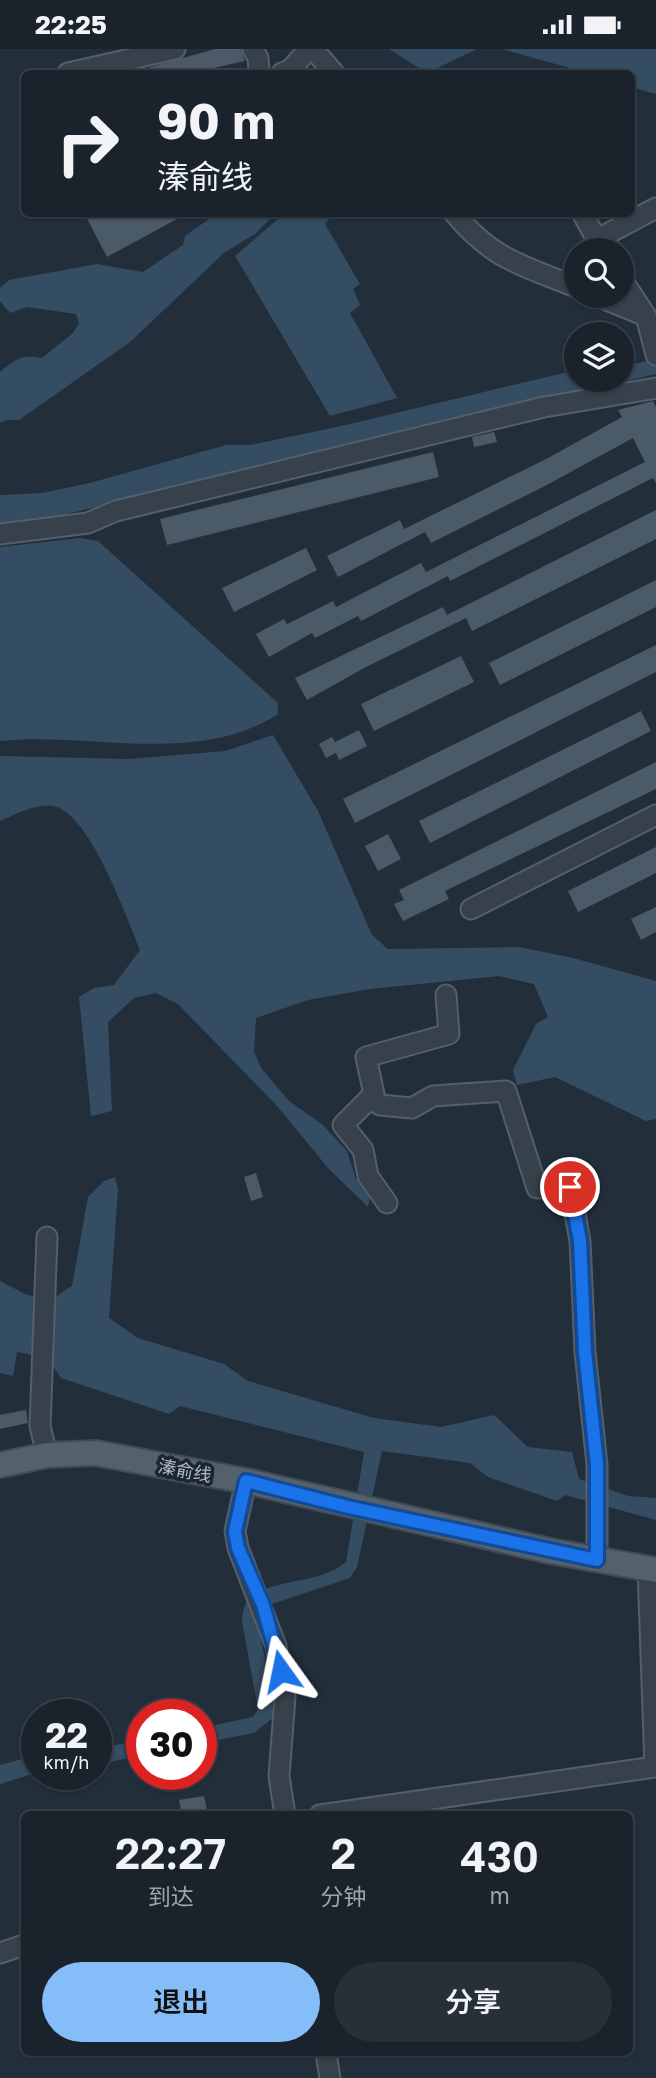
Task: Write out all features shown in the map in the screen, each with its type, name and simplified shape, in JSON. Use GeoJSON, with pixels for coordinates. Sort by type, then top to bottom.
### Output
{"type":"FeatureCollection","features":[{"type":"Feature","properties":{"kind":"main road","name":"溱俞线"},"geometry":{"type":"LineString","coordinates":[[0,1465],[47,1455],[96,1453],[246,1481],[383,1515],[652,1569]]}},
{"type":"Feature","properties":{"kind":"street"},"geometry":{"type":"LineString","coordinates":[[86,70],[175,49]]}},
{"type":"Feature","properties":{"kind":"street"},"geometry":{"type":"LineString","coordinates":[[253,49],[258,58],[255,70]]}},
{"type":"Feature","properties":{"kind":"street"},"geometry":{"type":"LineString","coordinates":[[290,70],[311,49],[331,70]]}},
{"type":"Feature","properties":{"kind":"street"},"geometry":{"type":"LineString","coordinates":[[610,238],[656,208]]}},
{"type":"Feature","properties":{"kind":"street"},"geometry":{"type":"LineString","coordinates":[[457,217],[474,237],[497,255],[564,282]]}},
{"type":"Feature","properties":{"kind":"street"},"geometry":{"type":"LineString","coordinates":[[584,217],[595,238]]}},
{"type":"Feature","properties":{"kind":"street"},"geometry":{"type":"LineString","coordinates":[[634,298],[646,316],[655,354]]}},
{"type":"Feature","properties":{"kind":"street"},"geometry":{"type":"LineString","coordinates":[[626,308],[646,316]]}},
{"type":"Feature","properties":{"kind":"street"},"geometry":{"type":"LineString","coordinates":[[0,534],[88,523],[116,511],[544,407],[656,387]]}},
{"type":"Feature","properties":{"kind":"street"},"geometry":{"type":"LineString","coordinates":[[471,909],[656,815]]}},
{"type":"Feature","properties":{"kind":"street"},"geometry":{"type":"LineString","coordinates":[[387,1203],[368,1176],[363,1150],[343,1125],[374,1094],[366,1057],[449,1034],[446,995]]}},
{"type":"Feature","properties":{"kind":"street"},"geometry":{"type":"LineString","coordinates":[[369,1099],[380,1105],[412,1108],[433,1095],[506,1091],[537,1188],[570,1187],[580,1241],[585,1352],[597,1465],[597,1560]]}},
{"type":"Feature","properties":{"kind":"street"},"geometry":{"type":"LineString","coordinates":[[47,1237],[40,1359],[40,1426],[47,1455]]}},
{"type":"Feature","properties":{"kind":"street"},"geometry":{"type":"LineString","coordinates":[[246,1481],[235,1531],[238,1548],[263,1605],[279,1659],[285,1696],[279,1776],[284,1811]]}},
{"type":"Feature","properties":{"kind":"street"},"geometry":{"type":"LineString","coordinates":[[348,1811],[654,1767],[652,1569]]}},
{"type":"Feature","properties":{"kind":"street"},"geometry":{"type":"LineString","coordinates":[[0,1953],[21,1946]]}},
{"type":"Feature","properties":{"kind":"street"},"geometry":{"type":"LineString","coordinates":[[326,2056],[330,2078]]}},
{"type":"Feature","properties":{"kind":"water"},"geometry":{"type":"Polygon","coordinates":[[[389,49],[477,49],[433,70],[422,70],[389,49]]]}},
{"type":"Feature","properties":{"kind":"water"},"geometry":{"type":"Polygon","coordinates":[[[502,49],[656,49],[656,94],[635,88],[635,70],[577,70],[502,49]]]}},
{"type":"Feature","properties":{"kind":"water"},"geometry":{"type":"Polygon","coordinates":[[[212,217],[272,217],[255,234],[225,252],[130,342],[19,420],[0,423],[0,372],[19,359],[42,358],[73,333],[79,323],[76,314],[27,307],[10,313],[0,301],[0,288],[9,280],[97,264],[143,272],[183,245],[185,236],[212,217]]]}},
{"type":"Feature","properties":{"kind":"water"},"geometry":{"type":"Polygon","coordinates":[[[280,217],[331,217],[325,224],[360,284],[353,289],[360,305],[350,313],[397,398],[330,416],[235,256],[280,217]]]}},
{"type":"Feature","properties":{"kind":"water"},"geometry":{"type":"Polygon","coordinates":[[[656,359],[656,374],[634,379],[634,364],[656,359]]]}},
{"type":"Feature","properties":{"kind":"water"},"geometry":{"type":"Polygon","coordinates":[[[564,373],[564,392],[580,392],[53,517],[0,523],[0,495],[42,493],[90,483],[226,445],[250,445],[564,373]]]}},
{"type":"Feature","properties":{"kind":"water"},"geometry":{"type":"Polygon","coordinates":[[[80,538],[98,541],[278,703],[278,714],[246,730],[213,739],[178,743],[34,739],[0,741],[0,547],[80,538]]]}},
{"type":"Feature","properties":{"kind":"water"},"geometry":{"type":"Polygon","coordinates":[[[273,735],[318,811],[372,935],[388,949],[519,947],[573,958],[656,981],[656,1119],[646,1121],[555,1077],[517,1085],[513,1070],[536,1024],[548,1017],[534,984],[499,976],[370,989],[308,1000],[256,1018],[254,1051],[261,1068],[289,1101],[322,1124],[347,1151],[356,1179],[370,1196],[368,1207],[328,1168],[278,1107],[178,1004],[156,993],[134,998],[108,1022],[112,1111],[91,1116],[79,997],[94,988],[114,985],[140,950],[105,867],[79,825],[66,812],[52,806],[39,807],[0,821],[0,756],[128,759],[225,751],[273,735]]]}},
{"type":"Feature","properties":{"kind":"water"},"geometry":{"type":"Polygon","coordinates":[[[115,1177],[118,1189],[109,1318],[138,1338],[224,1364],[248,1381],[374,1418],[441,1427],[494,1415],[528,1447],[572,1452],[579,1479],[628,1496],[656,1498],[656,1520],[565,1495],[557,1501],[488,1477],[470,1463],[382,1451],[357,1567],[350,1578],[272,1604],[259,1612],[257,1622],[272,1690],[273,1718],[254,1733],[217,1740],[217,1725],[253,1717],[258,1709],[242,1621],[244,1607],[249,1598],[262,1590],[323,1574],[346,1562],[364,1452],[180,1406],[169,1414],[61,1378],[48,1358],[17,1352],[13,1376],[0,1373],[0,1281],[27,1295],[52,1299],[72,1286],[88,1197],[104,1181],[115,1177]]]}},
{"type":"Feature","properties":{"kind":"water"},"geometry":{"type":"Polygon","coordinates":[[[126,1743],[126,1758],[112,1762],[112,1746],[126,1743]]]}},
{"type":"Feature","properties":{"kind":"water"},"geometry":{"type":"Polygon","coordinates":[[[21,1759],[21,1777],[0,1784],[0,1765],[21,1759]]]}},
{"type":"Feature","properties":{"kind":"building"},"geometry":{"type":"Polygon","coordinates":[[[215,49],[241,49],[245,61],[204,70],[141,70],[215,49]]]}},
{"type":"Feature","properties":{"kind":"building"},"geometry":{"type":"Polygon","coordinates":[[[86,217],[181,217],[107,257],[86,217]]]}},
{"type":"Feature","properties":{"kind":"building"},"geometry":{"type":"Polygon","coordinates":[[[653,401],[656,407],[656,483],[653,478],[450,581],[448,576],[361,621],[358,616],[315,638],[312,633],[269,657],[256,634],[284,619],[287,624],[333,601],[336,607],[421,563],[426,572],[645,462],[633,438],[431,543],[425,532],[338,577],[327,556],[400,520],[404,529],[548,458],[622,417],[618,410],[653,401]]]}},
{"type":"Feature","properties":{"kind":"building"},"geometry":{"type":"Polygon","coordinates":[[[494,432],[497,442],[474,447],[472,437],[494,432]]]}},
{"type":"Feature","properties":{"kind":"building"},"geometry":{"type":"Polygon","coordinates":[[[433,452],[439,477],[167,545],[160,519],[433,452]]]}},
{"type":"Feature","properties":{"kind":"building"},"geometry":{"type":"Polygon","coordinates":[[[656,510],[656,539],[472,631],[466,618],[366,667],[307,700],[295,678],[443,607],[447,615],[656,510]]]}},
{"type":"Feature","properties":{"kind":"building"},"geometry":{"type":"Polygon","coordinates":[[[306,548],[317,570],[234,612],[222,588],[306,548]]]}},
{"type":"Feature","properties":{"kind":"building"},"geometry":{"type":"Polygon","coordinates":[[[656,580],[656,607],[500,685],[489,663],[656,580]]]}},
{"type":"Feature","properties":{"kind":"building"},"geometry":{"type":"Polygon","coordinates":[[[656,645],[656,672],[355,823],[343,799],[656,645]]]}},
{"type":"Feature","properties":{"kind":"building"},"geometry":{"type":"Polygon","coordinates":[[[461,656],[474,682],[374,731],[361,704],[461,656]]]}},
{"type":"Feature","properties":{"kind":"building"},"geometry":{"type":"Polygon","coordinates":[[[641,711],[651,731],[430,843],[419,821],[641,711]]]}},
{"type":"Feature","properties":{"kind":"building"},"geometry":{"type":"Polygon","coordinates":[[[359,730],[367,746],[339,760],[336,753],[326,758],[319,744],[332,737],[335,742],[359,730]]]}},
{"type":"Feature","properties":{"kind":"building"},"geometry":{"type":"Polygon","coordinates":[[[656,762],[656,789],[445,891],[449,899],[403,921],[394,904],[404,900],[399,890],[656,762]]]}},
{"type":"Feature","properties":{"kind":"building"},"geometry":{"type":"Polygon","coordinates":[[[388,834],[401,859],[378,871],[365,846],[388,834]]]}},
{"type":"Feature","properties":{"kind":"building"},"geometry":{"type":"Polygon","coordinates":[[[656,847],[656,873],[578,912],[568,891],[656,847]]]}},
{"type":"Feature","properties":{"kind":"building"},"geometry":{"type":"Polygon","coordinates":[[[656,907],[656,932],[641,940],[631,919],[656,907]]]}},
{"type":"Feature","properties":{"kind":"building"},"geometry":{"type":"Polygon","coordinates":[[[256,1173],[263,1197],[251,1201],[244,1177],[256,1173]]]}},
{"type":"Feature","properties":{"kind":"building"},"geometry":{"type":"Polygon","coordinates":[[[26,1410],[28,1423],[0,1429],[0,1415],[26,1410]]]}},
{"type":"Feature","properties":{"kind":"building"},"geometry":{"type":"Polygon","coordinates":[[[204,1796],[207,1811],[181,1811],[179,1800],[204,1796]]]}},
{"type":"Feature","properties":{"kind":"route"},"geometry":{"type":"LineString","coordinates":[[281,1671],[263,1605],[238,1548],[235,1531],[246,1481],[348,1507],[597,1560],[597,1465],[585,1352],[580,1241],[570,1187]]}}]}
